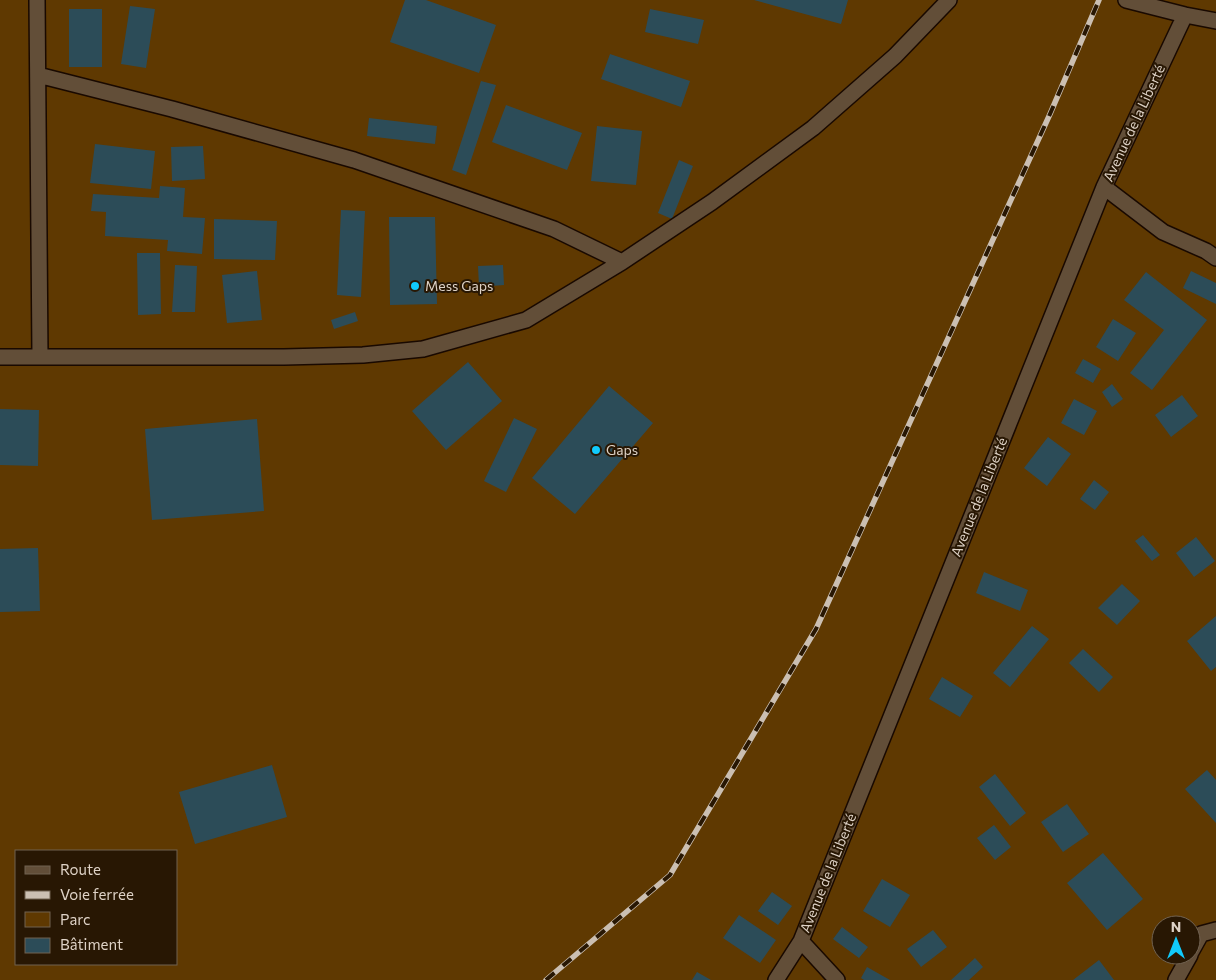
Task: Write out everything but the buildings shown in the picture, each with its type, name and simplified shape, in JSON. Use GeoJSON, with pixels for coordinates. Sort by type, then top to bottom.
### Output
{"type":"FeatureCollection","features":[{"type":"Feature","properties":{"kind":"street"},"geometry":{"type":"LineString","coordinates":[[37,0],[40,356]]}},
{"type":"Feature","properties":{"kind":"street"},"geometry":{"type":"LineString","coordinates":[[0,357],[284,357],[363,355],[423,349],[526,320],[622,262],[712,202],[813,128],[895,56],[949,0]]}},
{"type":"Feature","properties":{"kind":"street"},"geometry":{"type":"LineString","coordinates":[[1126,0],[1216,21]]}},
{"type":"Feature","properties":{"kind":"street","name":"Avenue de la Liberté"},"geometry":{"type":"LineString","coordinates":[[776,980],[801,941],[1104,187],[1185,15]]}},
{"type":"Feature","properties":{"kind":"street"},"geometry":{"type":"LineString","coordinates":[[38,75],[172,109],[354,160],[554,229],[622,262]]}},
{"type":"Feature","properties":{"kind":"street"},"geometry":{"type":"LineString","coordinates":[[1104,187],[1163,232],[1206,251],[1216,258]]}},
{"type":"Feature","properties":{"kind":"street"},"geometry":{"type":"LineString","coordinates":[[1201,934],[1216,930]]}},
{"type":"Feature","properties":{"kind":"street"},"geometry":{"type":"LineString","coordinates":[[801,941],[837,980]]}},
{"type":"Feature","properties":{"kind":"street"},"geometry":{"type":"LineString","coordinates":[[1176,980],[1184,965]]}},
{"type":"Feature","properties":{"kind":"green space"},"geometry":{"type":"Polygon","coordinates":[[[0,0],[1216,0],[1216,980],[0,980],[0,0]]]}},
{"type":"Feature","properties":{"kind":"railway"},"geometry":{"type":"LineString","coordinates":[[546,980],[670,875],[816,629],[1050,114],[1099,0]]}},
{"type":"Feature","properties":{"kind":"place","name":"Mess Gaps"},"geometry":{"type":"Point","coordinates":[415,286]}},
{"type":"Feature","properties":{"kind":"place","name":"Gaps"},"geometry":{"type":"Point","coordinates":[596,450]}}]}
